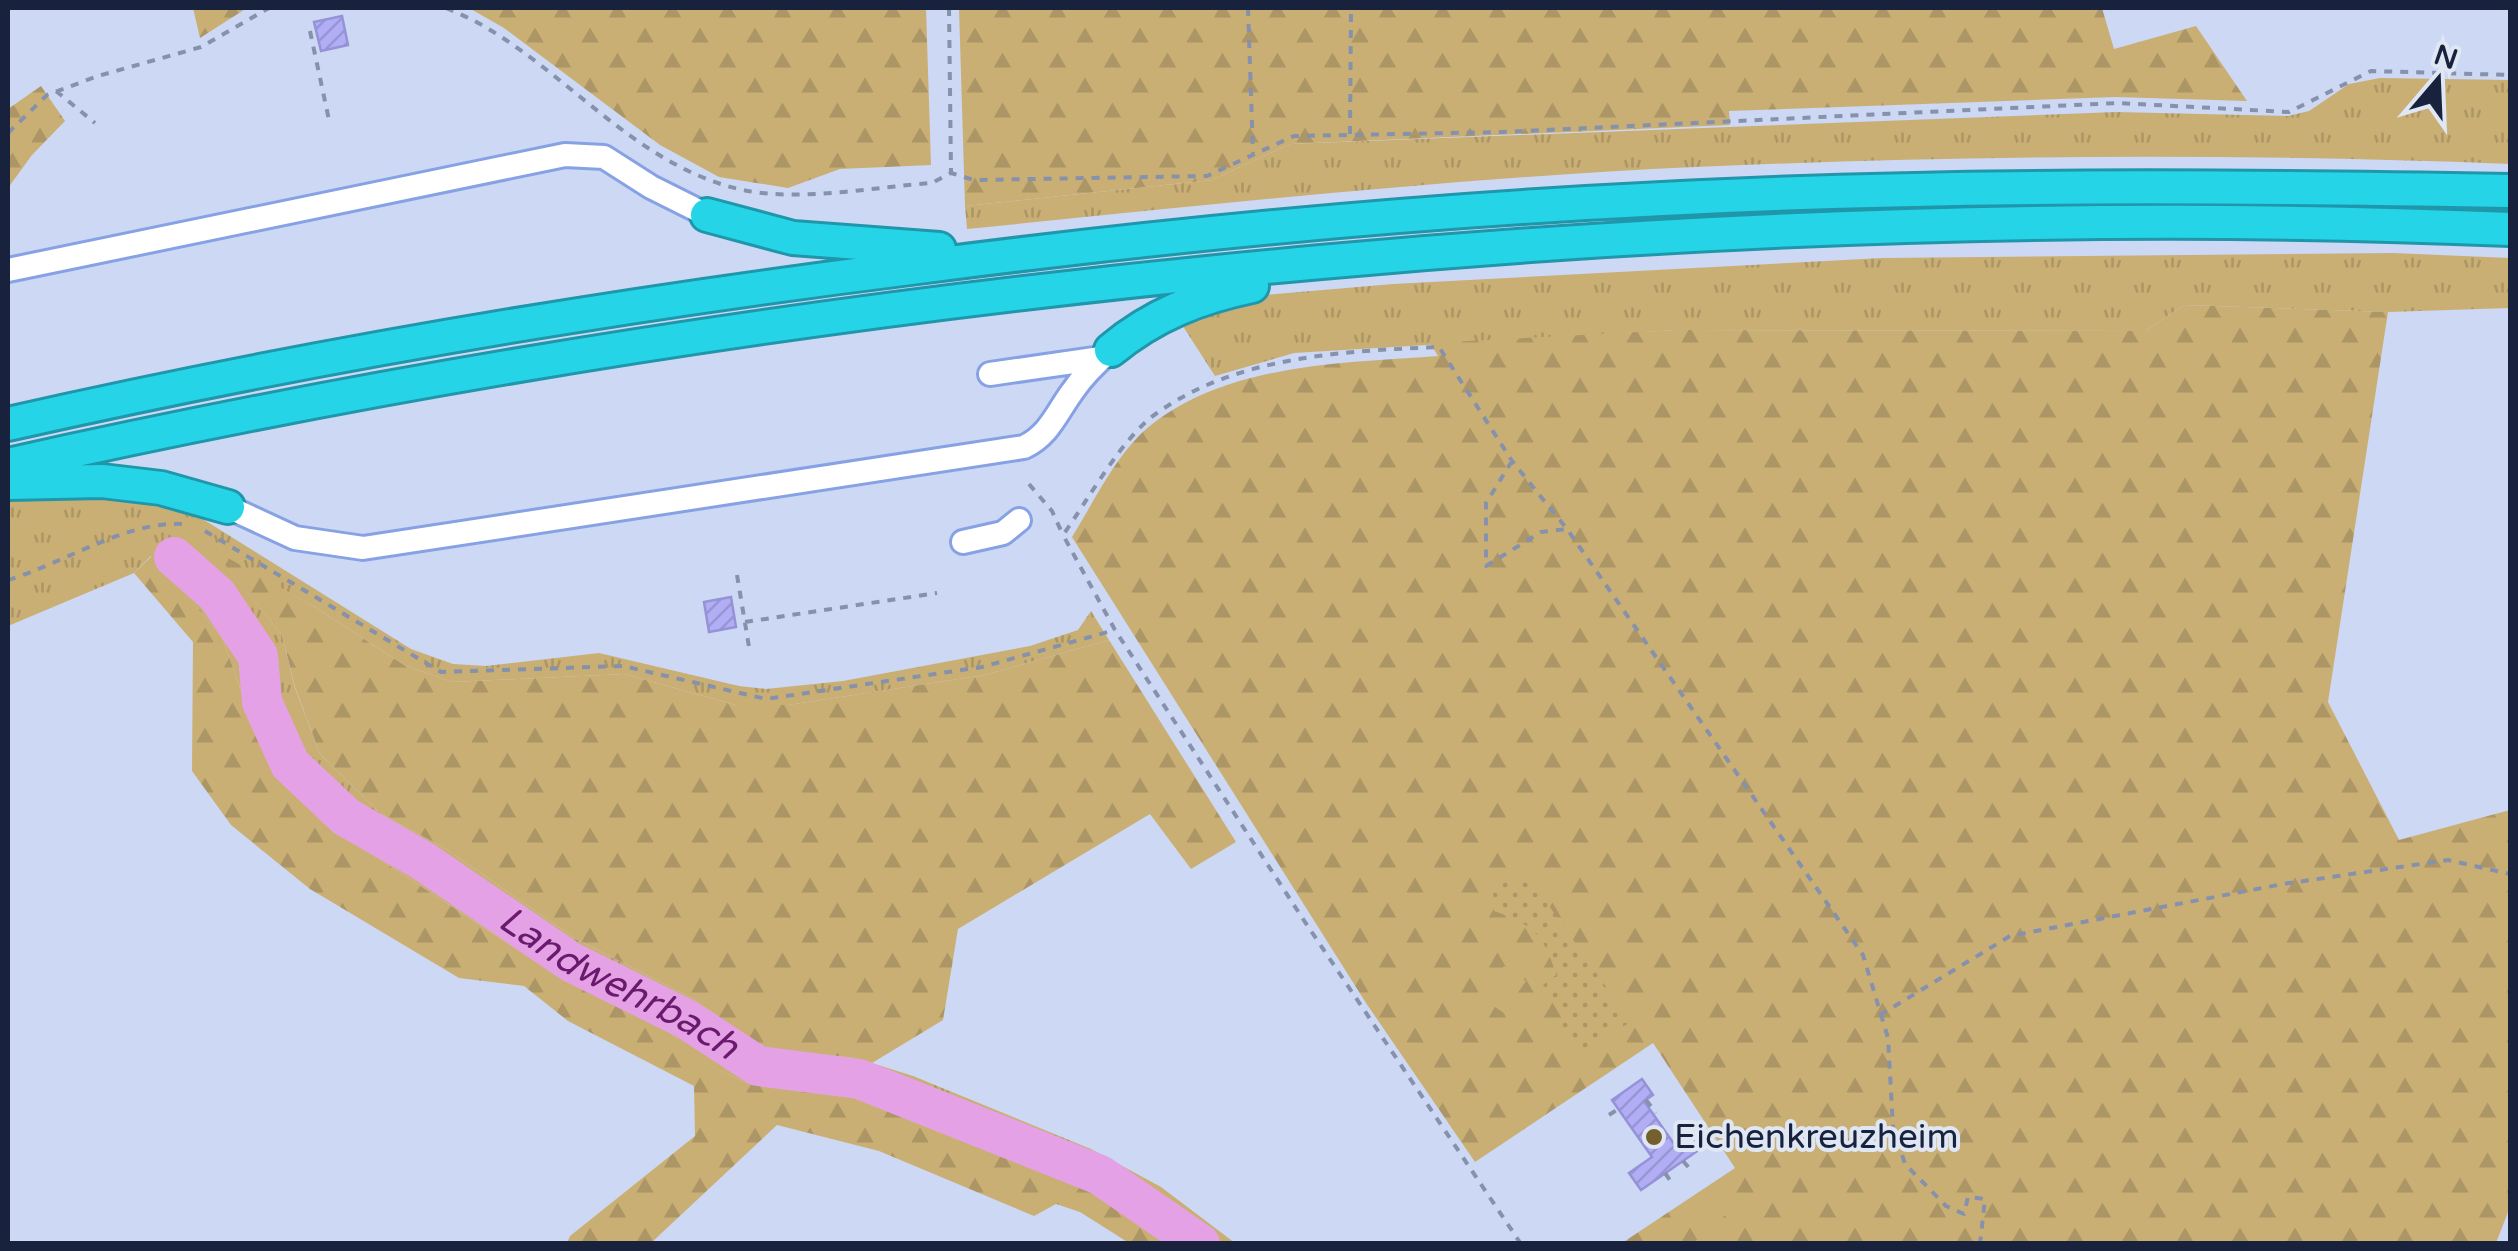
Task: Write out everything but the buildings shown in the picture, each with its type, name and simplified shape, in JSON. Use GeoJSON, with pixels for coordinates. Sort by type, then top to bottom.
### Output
{"type":"FeatureCollection","features":[{"type":"Feature","properties":{"kind":"highway"},"geometry":{"type":"LineString","coordinates":[[8,424],[240,376],[540,321],[778,284],[1018,254],[1417,215],[1664,198],[2149,187],[2510,192]]}},
{"type":"Feature","properties":{"kind":"highway"},"geometry":{"type":"LineString","coordinates":[[708,215],[793,238],[1018,254]]}},
{"type":"Feature","properties":{"kind":"highway"},"geometry":{"type":"LineString","coordinates":[[8,465],[298,402],[703,334],[945,300],[1149,278],[1586,241],[1836,228],[2148,223],[2510,229]]}},
{"type":"Feature","properties":{"kind":"highway"},"geometry":{"type":"LineString","coordinates":[[1106,354],[1157,317],[1209,295],[1393,256]]}},
{"type":"Feature","properties":{"kind":"highway"},"geometry":{"type":"LineString","coordinates":[[8,483],[102,481],[161,488],[228,507]]}},
{"type":"Feature","properties":{"kind":"lane"},"geometry":{"type":"LineString","coordinates":[[8,270],[565,155],[604,156],[651,187],[708,215]]}},
{"type":"Feature","properties":{"kind":"lane"},"geometry":{"type":"LineString","coordinates":[[990,374],[1106,354]]}},
{"type":"Feature","properties":{"kind":"lane"},"geometry":{"type":"LineString","coordinates":[[228,507],[295,538],[363,548],[1024,447],[1050,427],[1073,390],[1106,354]]}},
{"type":"Feature","properties":{"kind":"lane"},"geometry":{"type":"LineString","coordinates":[[963,542],[1003,533],[1019,520]]}},
{"type":"Feature","properties":{"kind":"path"},"geometry":{"type":"LineString","coordinates":[[8,132],[47,94],[201,47],[269,8]]}},
{"type":"Feature","properties":{"kind":"path"},"geometry":{"type":"LineString","coordinates":[[446,8],[488,28],[650,150],[708,180],[744,190],[782,194],[932,182],[951,173],[974,180],[1208,176],[1294,136],[1504,132],[2117,103],[2289,112],[2371,70],[2510,75]]}},
{"type":"Feature","properties":{"kind":"path"},"geometry":{"type":"LineString","coordinates":[[949,8],[951,173]]}},
{"type":"Feature","properties":{"kind":"path"},"geometry":{"type":"LineString","coordinates":[[1248,8],[1253,153]]}},
{"type":"Feature","properties":{"kind":"path"},"geometry":{"type":"LineString","coordinates":[[1350,134],[1351,8]]}},
{"type":"Feature","properties":{"kind":"path"},"geometry":{"type":"LineString","coordinates":[[310,31],[330,120]]}},
{"type":"Feature","properties":{"kind":"path"},"geometry":{"type":"LineString","coordinates":[[56,92],[95,124]]}},
{"type":"Feature","properties":{"kind":"path"},"geometry":{"type":"LineString","coordinates":[[1063,535],[1132,437],[1156,413],[1223,378],[1310,357],[1439,347],[1512,461],[1566,529],[1863,955],[1888,1038],[1893,1127],[1906,1164],[1946,1206],[1964,1214],[1968,1197],[1985,1200],[1980,1244]]}},
{"type":"Feature","properties":{"kind":"path"},"geometry":{"type":"LineString","coordinates":[[1512,461],[1486,503],[1486,566],[1541,532],[1566,529]]}},
{"type":"Feature","properties":{"kind":"path"},"geometry":{"type":"LineString","coordinates":[[1030,484],[1052,511],[1115,630],[1520,1244]]}},
{"type":"Feature","properties":{"kind":"path"},"geometry":{"type":"LineString","coordinates":[[8,580],[139,529],[165,523],[186,524]]}},
{"type":"Feature","properties":{"kind":"path"},"geometry":{"type":"LineString","coordinates":[[196,528],[442,672],[623,666],[766,698],[982,668],[1115,630]]}},
{"type":"Feature","properties":{"kind":"path"},"geometry":{"type":"LineString","coordinates":[[737,575],[750,652]]}},
{"type":"Feature","properties":{"kind":"path"},"geometry":{"type":"LineString","coordinates":[[745,622],[937,593]]}},
{"type":"Feature","properties":{"kind":"path"},"geometry":{"type":"LineString","coordinates":[[1880,1015],[2010,936],[2283,884],[2448,860],[2510,874]]}},
{"type":"Feature","properties":{"kind":"path"},"geometry":{"type":"LineString","coordinates":[[1646,1100],[1656,1113]]}},
{"type":"Feature","properties":{"kind":"path"},"geometry":{"type":"LineString","coordinates":[[1608,1115],[1618,1109]]}},
{"type":"Feature","properties":{"kind":"path"},"geometry":{"type":"LineString","coordinates":[[1683,1161],[1690,1169]]}},
{"type":"Feature","properties":{"kind":"path"},"geometry":{"type":"LineString","coordinates":[[1665,1173],[1672,1183]]}},
{"type":"Feature","properties":{"kind":"green space"},"geometry":{"type":"Polygon","coordinates":[[[193,8],[247,8],[200,38],[193,8]]]}},
{"type":"Feature","properties":{"kind":"green space"},"geometry":{"type":"Polygon","coordinates":[[[469,8],[926,8],[931,165],[840,169],[788,188],[719,177],[660,145],[504,28],[469,8]]]}},
{"type":"Feature","properties":{"kind":"green space"},"geometry":{"type":"Polygon","coordinates":[[[959,8],[2102,8],[2114,49],[2196,26],[2247,101],[2115,97],[1729,111],[1730,125],[1290,144],[1212,180],[965,206],[959,8]]]}},
{"type":"Feature","properties":{"kind":"green space"},"geometry":{"type":"Polygon","coordinates":[[[2380,78],[2510,80],[2510,164],[2102,157],[1695,167],[1422,185],[967,229],[965,206],[1212,180],[1290,144],[2116,112],[2288,116],[2309,111],[2349,84],[2380,78]]]}},
{"type":"Feature","properties":{"kind":"green space"},"geometry":{"type":"Polygon","coordinates":[[[41,86],[65,121],[32,155],[8,188],[8,109],[41,86]]]}},
{"type":"Feature","properties":{"kind":"green space"},"geometry":{"type":"Polygon","coordinates":[[[2393,253],[2510,258],[2510,308],[2388,312],[2184,305],[2145,331],[1676,330],[1294,353],[1215,376],[1177,317],[1239,297],[1393,284],[1882,258],[2393,253]]]}},
{"type":"Feature","properties":{"kind":"green space"},"geometry":{"type":"Polygon","coordinates":[[[2184,305],[2388,312],[2328,702],[2399,840],[2510,810],[2510,1207],[2496,1243],[1622,1243],[1735,1168],[1653,1043],[1475,1162],[1366,1003],[1072,537],[1117,463],[1151,425],[1216,389],[1288,370],[1438,356],[1430,343],[1676,330],[2145,331],[2184,305]]]}},
{"type":"Feature","properties":{"kind":"green space"},"geometry":{"type":"Polygon","coordinates":[[[8,492],[147,497],[201,518],[411,649],[453,664],[486,666],[599,653],[766,689],[843,681],[1030,646],[1078,630],[1091,611],[1109,640],[985,675],[788,705],[736,705],[624,674],[452,682],[404,665],[315,607],[215,552],[282,635],[295,688],[320,754],[380,813],[446,849],[576,939],[692,998],[764,1048],[856,1058],[913,1076],[1091,1149],[1161,1187],[1235,1243],[1185,1243],[1145,1215],[1088,1186],[849,1094],[747,1083],[703,1063],[670,1032],[553,973],[320,820],[255,729],[222,637],[151,556],[134,573],[8,626],[8,492]]]}},
{"type":"Feature","properties":{"kind":"green space"},"geometry":{"type":"Polygon","coordinates":[[[212,549],[315,607],[404,665],[452,682],[624,674],[736,705],[788,705],[985,675],[1109,640],[1236,842],[1191,869],[1150,814],[958,929],[943,1020],[872,1063],[764,1048],[692,998],[576,939],[446,849],[380,813],[320,754],[295,687],[282,635],[212,549]]]}},
{"type":"Feature","properties":{"kind":"green space"},"geometry":{"type":"Polygon","coordinates":[[[152,556],[222,637],[255,729],[320,820],[553,973],[670,1032],[704,1063],[747,1083],[849,1094],[898,1109],[1088,1186],[1145,1215],[1185,1243],[1129,1243],[1080,1212],[1056,1204],[1034,1216],[879,1151],[777,1125],[651,1243],[567,1243],[570,1236],[695,1136],[694,1086],[568,1021],[524,986],[459,978],[310,889],[231,825],[192,771],[193,642],[134,573],[152,556]]]}},
{"type":"Feature","properties":{"kind":"green space"},"geometry":{"type":"Polygon","coordinates":[[[1522,875],[1535,886],[1631,1022],[1577,1052],[1557,1021],[1567,1013],[1543,985],[1556,975],[1542,941],[1519,921],[1494,911],[1493,888],[1522,875]]]}},
{"type":"Feature","properties":{"kind":"green space"},"geometry":{"type":"Polygon","coordinates":[[[1504,966],[1526,981],[1504,1013],[1482,998],[1504,966]]]}},
{"type":"Feature","properties":{"kind":"green space"},"geometry":{"type":"Polygon","coordinates":[[[1723,1197],[1733,1210],[1706,1229],[1697,1216],[1723,1197]]]}},
{"type":"Feature","properties":{"kind":"green space"},"geometry":{"type":"Polygon","coordinates":[[[1721,1223],[1735,1243],[1694,1243],[1694,1242],[1721,1223]]]}},
{"type":"Feature","properties":{"kind":"waterway","name":"Landwehrbach"},"geometry":{"type":"LineString","coordinates":[[174,557],[217,595],[258,656],[262,702],[290,764],[346,817],[423,861],[571,962],[686,1019],[758,1066],[859,1079],[1100,1175],[1200,1244]]}},
{"type":"Feature","properties":{"kind":"place","name":"Eichenkreuzheim"},"geometry":{"type":"Point","coordinates":[1654,1137]}}]}
